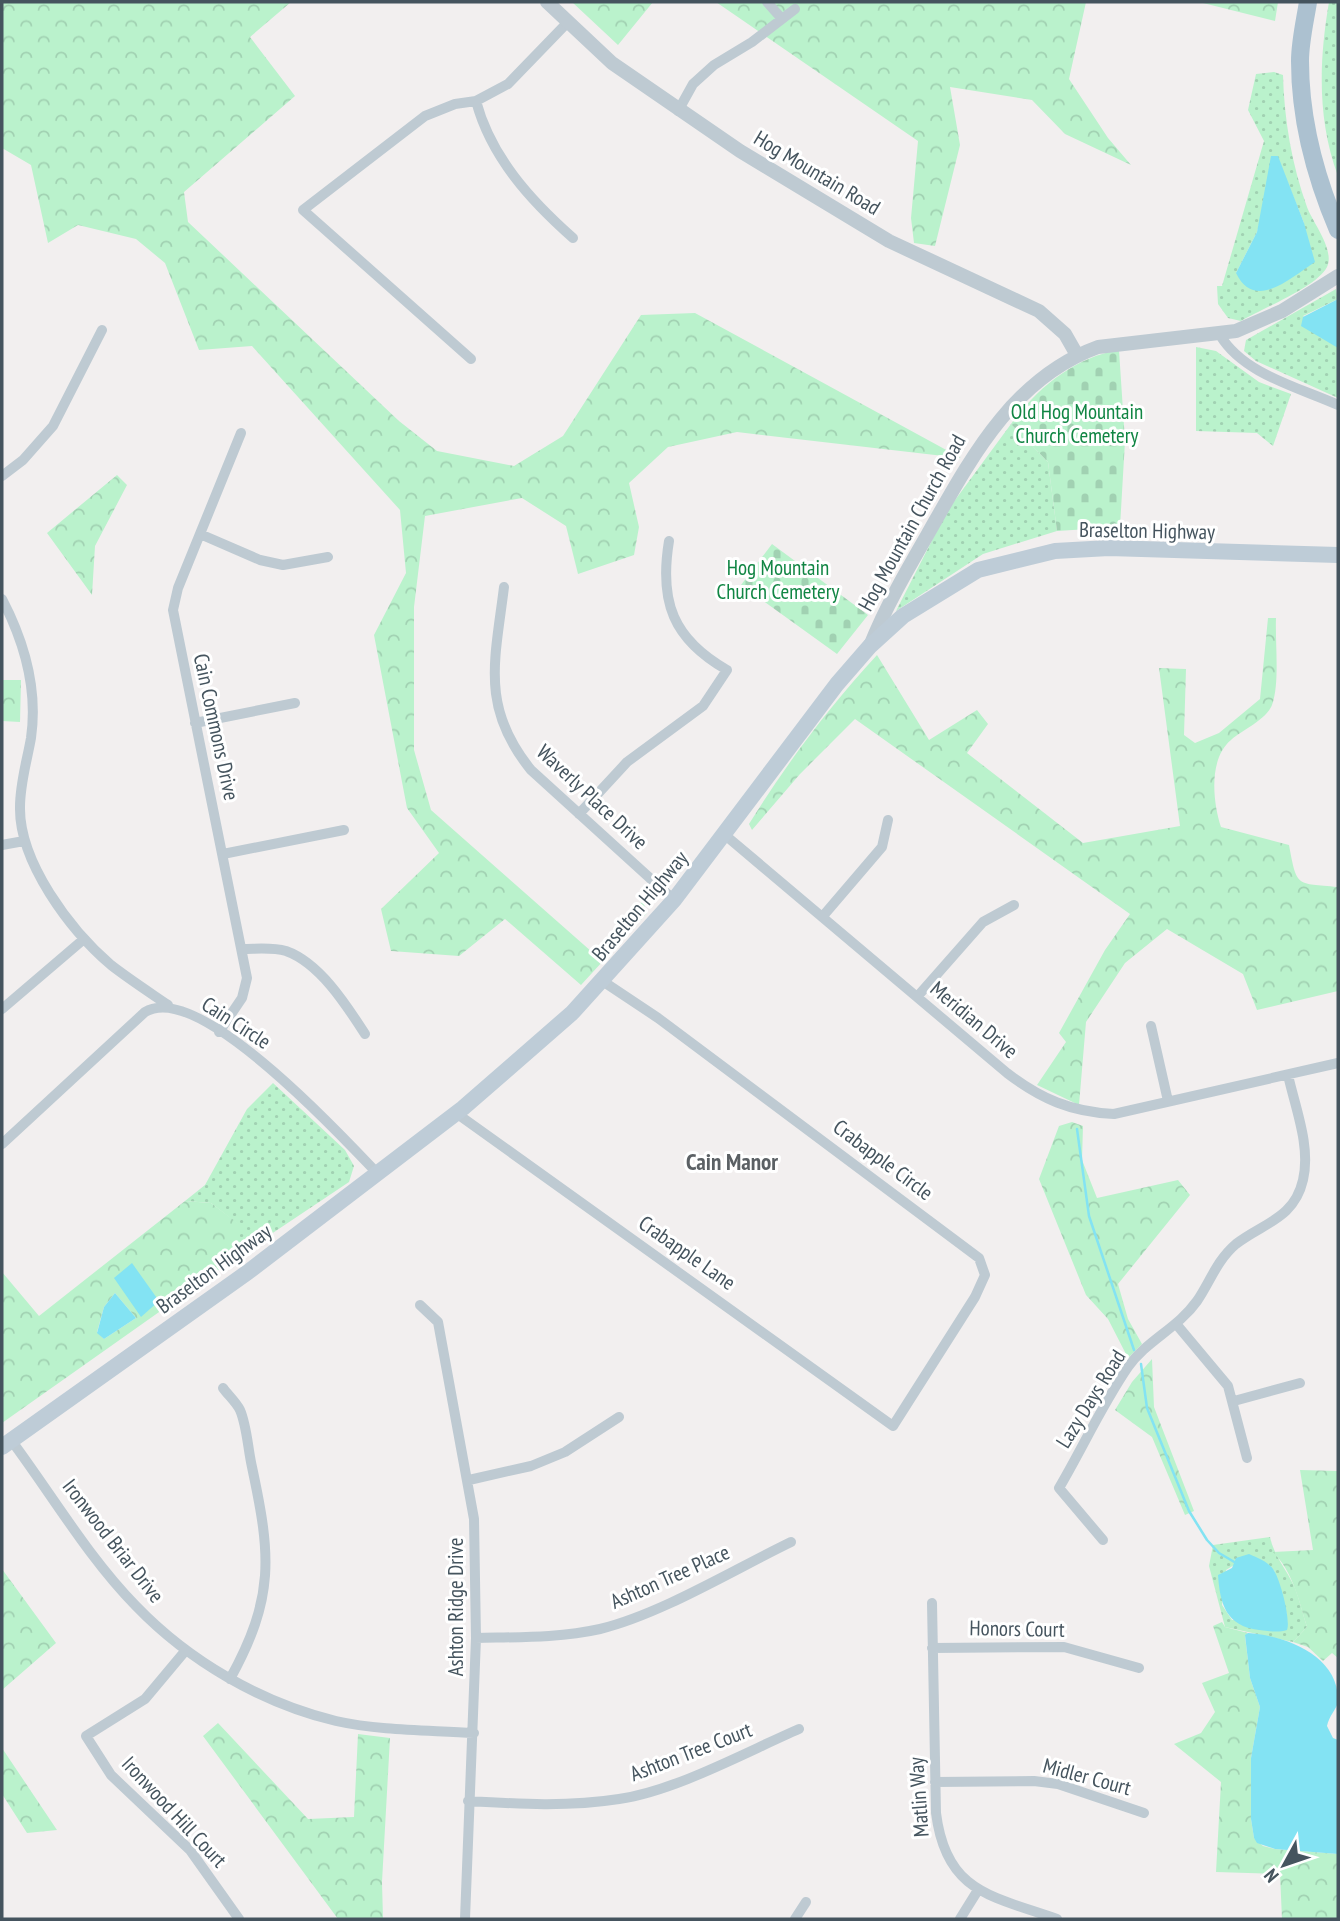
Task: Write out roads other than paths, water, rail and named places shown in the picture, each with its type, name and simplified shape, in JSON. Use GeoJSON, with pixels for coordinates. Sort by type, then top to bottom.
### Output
{"type":"FeatureCollection","features":[{"type":"Feature","properties":{"kind":"main road"},"geometry":{"type":"LineString","coordinates":[[1308,2],[1300,59],[1304,121],[1324,195],[1338,230]]}},
{"type":"Feature","properties":{"kind":"main road","name":"Braselton Highway"},"geometry":{"type":"LineString","coordinates":[[6,1443],[248,1272],[456,1114],[527,1054],[604,982],[725,835],[837,684],[870,646],[903,616],[978,570],[1055,551],[1109,548],[1338,555]]}},
{"type":"Feature","properties":{"kind":"street","name":"Hog Mountain Road"},"geometry":{"type":"LineString","coordinates":[[547,2],[612,63],[678,111],[851,221],[1042,313],[1065,334],[1077,355]]}},
{"type":"Feature","properties":{"kind":"street"},"geometry":{"type":"LineString","coordinates":[[767,2],[782,19]]}},
{"type":"Feature","properties":{"kind":"street"},"geometry":{"type":"LineString","coordinates":[[678,111],[693,84],[714,65],[752,42],[795,9]]}},
{"type":"Feature","properties":{"kind":"street"},"geometry":{"type":"LineString","coordinates":[[471,359],[303,210],[425,116],[455,104],[476,101],[508,84],[567,23]]}},
{"type":"Feature","properties":{"kind":"street"},"geometry":{"type":"LineString","coordinates":[[476,101],[483,127],[495,152],[573,238]]}},
{"type":"Feature","properties":{"kind":"street","name":"Hog Mountain Church Road"},"geometry":{"type":"LineString","coordinates":[[870,646],[887,605],[974,452],[1011,407],[1058,367],[1077,355],[1132,341],[1220,335],[1252,325],[1338,276]]}},
{"type":"Feature","properties":{"kind":"street"},"geometry":{"type":"LineString","coordinates":[[2,476],[23,460],[53,426],[102,330]]}},
{"type":"Feature","properties":{"kind":"street"},"geometry":{"type":"LineString","coordinates":[[1220,335],[1240,360],[1338,405]]}},
{"type":"Feature","properties":{"kind":"street","name":"Cain Commons Drive"},"geometry":{"type":"LineString","coordinates":[[219,1032],[242,998],[247,978],[173,610],[178,588],[241,433]]}},
{"type":"Feature","properties":{"kind":"street"},"geometry":{"type":"LineString","coordinates":[[200,534],[260,560],[284,565],[328,557]]}},
{"type":"Feature","properties":{"kind":"street"},"geometry":{"type":"LineString","coordinates":[[579,814],[627,762],[703,706],[727,670],[695,649],[672,614],[666,596],[664,569],[669,541]]}},
{"type":"Feature","properties":{"kind":"street","name":"Waverly Place Drive"},"geometry":{"type":"LineString","coordinates":[[504,587],[494,691],[500,720],[513,747],[531,770],[674,900]]}},
{"type":"Feature","properties":{"kind":"street"},"geometry":{"type":"LineString","coordinates":[[2,600],[31,676],[34,711],[19,808],[24,841],[61,910],[84,939],[112,965],[170,1007]]}},
{"type":"Feature","properties":{"kind":"street"},"geometry":{"type":"LineString","coordinates":[[195,723],[295,703]]}},
{"type":"Feature","properties":{"kind":"street"},"geometry":{"type":"LineString","coordinates":[[823,916],[882,847],[888,820]]}},
{"type":"Feature","properties":{"kind":"street"},"geometry":{"type":"LineString","coordinates":[[223,854],[344,830]]}},
{"type":"Feature","properties":{"kind":"street","name":"Meridian Drive"},"geometry":{"type":"LineString","coordinates":[[725,835],[1034,1094],[1083,1113],[1114,1114],[1168,1101]]}},
{"type":"Feature","properties":{"kind":"street"},"geometry":{"type":"LineString","coordinates":[[2,845],[24,841]]}},
{"type":"Feature","properties":{"kind":"street"},"geometry":{"type":"LineString","coordinates":[[917,997],[983,922],[1014,905]]}},
{"type":"Feature","properties":{"kind":"street"},"geometry":{"type":"LineString","coordinates":[[2,1009],[84,939]]}},
{"type":"Feature","properties":{"kind":"street"},"geometry":{"type":"LineString","coordinates":[[242,949],[270,948],[288,952],[336,989],[365,1034]]}},
{"type":"Feature","properties":{"kind":"street","name":"Crabapple Circle"},"geometry":{"type":"LineString","coordinates":[[604,982],[680,1033],[979,1258],[985,1275],[975,1297],[894,1426]]}},
{"type":"Feature","properties":{"kind":"street","name":"Cain Circle"},"geometry":{"type":"LineString","coordinates":[[2,1144],[145,1012],[156,1006],[170,1007],[219,1032],[277,1074],[377,1173]]}},
{"type":"Feature","properties":{"kind":"street"},"geometry":{"type":"LineString","coordinates":[[1150,1026],[1168,1101],[1338,1063]]}},
{"type":"Feature","properties":{"kind":"street","name":"Lazy Days Road"},"geometry":{"type":"LineString","coordinates":[[1103,1540],[1059,1489],[1129,1366],[1177,1325],[1198,1300],[1216,1266],[1237,1244],[1272,1224],[1294,1202],[1303,1181],[1305,1158],[1288,1074]]}},
{"type":"Feature","properties":{"kind":"street","name":"Crabapple Lane"},"geometry":{"type":"LineString","coordinates":[[456,1114],[894,1426]]}},
{"type":"Feature","properties":{"kind":"street","name":"Ashton Ridge Drive"},"geometry":{"type":"LineString","coordinates":[[420,1305],[438,1322],[474,1519],[474,1733],[468,1801],[464,1919]]}},
{"type":"Feature","properties":{"kind":"street"},"geometry":{"type":"LineString","coordinates":[[1177,1325],[1219,1371],[1234,1401],[1247,1458]]}},
{"type":"Feature","properties":{"kind":"street"},"geometry":{"type":"LineString","coordinates":[[1234,1401],[1300,1384]]}},
{"type":"Feature","properties":{"kind":"street"},"geometry":{"type":"LineString","coordinates":[[223,1388],[240,1410],[264,1525],[268,1565],[261,1609],[248,1645],[230,1679]]}},
{"type":"Feature","properties":{"kind":"street"},"geometry":{"type":"LineString","coordinates":[[469,1480],[531,1466],[565,1452],[619,1417]]}},
{"type":"Feature","properties":{"kind":"street","name":"Ironwood Briar Drive"},"geometry":{"type":"LineString","coordinates":[[6,1443],[135,1605],[186,1650],[230,1679],[293,1707],[337,1721],[474,1733]]}},
{"type":"Feature","properties":{"kind":"street","name":"Ashton Tree Place"},"geometry":{"type":"LineString","coordinates":[[476,1638],[535,1636],[600,1629],[647,1611],[791,1542]]}},
{"type":"Feature","properties":{"kind":"street","name":"Matlin Way"},"geometry":{"type":"LineString","coordinates":[[932,1603],[935,1782],[940,1843],[958,1874],[978,1890],[1057,1919]]}},
{"type":"Feature","properties":{"kind":"street","name":"Honors Court"},"geometry":{"type":"LineString","coordinates":[[932,1648],[1064,1647],[1139,1668]]}},
{"type":"Feature","properties":{"kind":"street","name":"Ironwood Hill Court"},"geometry":{"type":"LineString","coordinates":[[186,1650],[145,1699],[86,1736],[111,1775],[190,1850],[239,1919]]}},
{"type":"Feature","properties":{"kind":"street","name":"Ashton Tree Court"},"geometry":{"type":"LineString","coordinates":[[468,1801],[558,1806],[621,1799],[656,1790],[799,1729]]}},
{"type":"Feature","properties":{"kind":"street","name":"Midler Court"},"geometry":{"type":"LineString","coordinates":[[935,1782],[1034,1780],[1058,1784],[1144,1813]]}},
{"type":"Feature","properties":{"kind":"street"},"geometry":{"type":"LineString","coordinates":[[960,1919],[978,1890]]}},
{"type":"Feature","properties":{"kind":"street"},"geometry":{"type":"LineString","coordinates":[[794,1919],[807,1902]]}},
{"type":"Feature","properties":{"kind":"water"},"geometry":{"type":"Polygon","coordinates":[[[1271,156],[1278,156],[1304,223],[1315,262],[1284,283],[1263,291],[1253,290],[1244,284],[1236,273],[1257,232],[1271,156]]]}},
{"type":"Feature","properties":{"kind":"water"},"geometry":{"type":"Polygon","coordinates":[[[1338,299],[1338,348],[1301,326],[1303,317],[1338,299]]]}},
{"type":"Feature","properties":{"kind":"water"},"geometry":{"type":"Polygon","coordinates":[[[132,1263],[159,1301],[141,1317],[114,1278],[132,1263]]]}},
{"type":"Feature","properties":{"kind":"water"},"geometry":{"type":"Polygon","coordinates":[[[115,1293],[136,1318],[104,1339],[97,1333],[104,1307],[115,1293]]]}},
{"type":"Feature","properties":{"kind":"water"},"geometry":{"type":"Polygon","coordinates":[[[1249,1554],[1268,1564],[1276,1574],[1286,1609],[1287,1630],[1273,1632],[1248,1628],[1232,1618],[1223,1604],[1218,1575],[1232,1568],[1236,1558],[1249,1554]]]}},
{"type":"Feature","properties":{"kind":"water"},"geometry":{"type":"Polygon","coordinates":[[[1248,1633],[1277,1638],[1306,1650],[1330,1671],[1336,1685],[1338,1702],[1327,1726],[1333,1738],[1338,1740],[1338,1854],[1275,1849],[1257,1843],[1254,1838],[1251,1819],[1251,1758],[1260,1707],[1250,1678],[1245,1635],[1248,1633]]]}},
{"type":"Feature","properties":{"kind":"waterway"},"geometry":{"type":"LineString","coordinates":[[1077,1129],[1089,1216],[1134,1350]]}},
{"type":"Feature","properties":{"kind":"waterway"},"geometry":{"type":"LineString","coordinates":[[1141,1364],[1147,1408],[1189,1511],[1207,1540],[1219,1553],[1236,1563]]}},
{"type":"Feature","properties":{"kind":"district","name":"Cain Manor"},"geometry":{"type":"Point","coordinates":[732,1162]}},
{"type":"Feature","properties":{"kind":"park label","name":"Old Hog Mountain Church Cemetery"},"geometry":{"type":"Point","coordinates":[1077,424]}},
{"type":"Feature","properties":{"kind":"park label","name":"Hog Mountain Church Cemetery"},"geometry":{"type":"Point","coordinates":[778,580]}}]}
